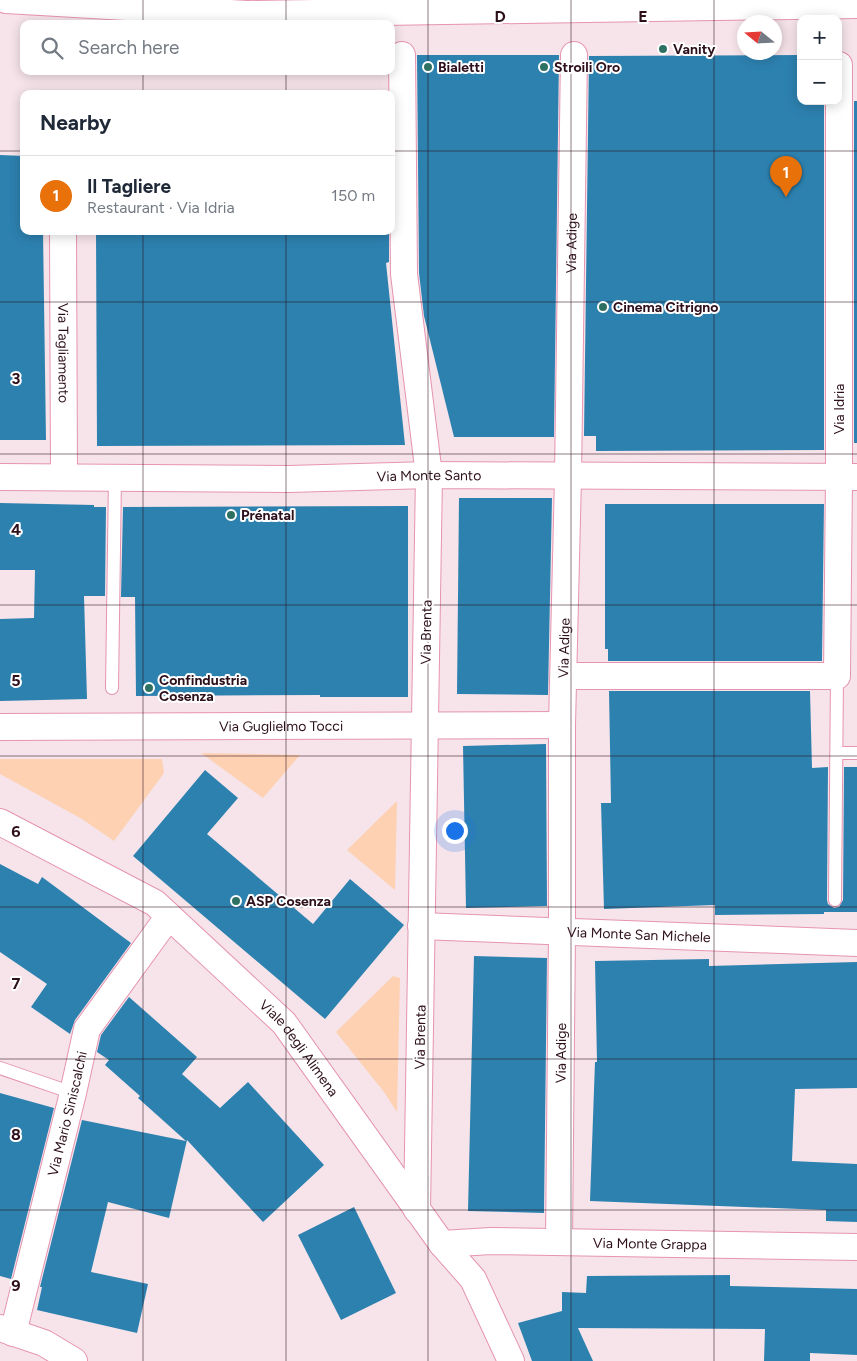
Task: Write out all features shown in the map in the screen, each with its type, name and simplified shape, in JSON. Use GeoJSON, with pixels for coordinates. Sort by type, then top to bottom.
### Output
{"type":"FeatureCollection","features":[{"type":"Feature","properties":{"kind":"street"},"geometry":{"type":"LineString","coordinates":[[6,0],[247,14],[857,5]]}},
{"type":"Feature","properties":{"kind":"street","name":"Via Brenta"},"geometry":{"type":"LineString","coordinates":[[402,55],[404,274],[429,475],[417,1210]]}},
{"type":"Feature","properties":{"kind":"street","name":"Via Adige"},"geometry":{"type":"LineString","coordinates":[[559,1242],[562,725],[568,477],[574,55]]}},
{"type":"Feature","properties":{"kind":"street","name":"Via Idria"},"geometry":{"type":"LineString","coordinates":[[837,676],[848,477],[840,105]]}},
{"type":"Feature","properties":{"kind":"street","name":"Via Tagliamento"},"geometry":{"type":"LineString","coordinates":[[63,235],[64,477]]}},
{"type":"Feature","properties":{"kind":"street","name":"Via Monte Santo"},"geometry":{"type":"LineString","coordinates":[[0,477],[289,479],[429,475],[848,477]]}},
{"type":"Feature","properties":{"kind":"street"},"geometry":{"type":"LineString","coordinates":[[564,676],[837,676]]}},
{"type":"Feature","properties":{"kind":"street","name":"Via Guglielmo Tocci"},"geometry":{"type":"LineString","coordinates":[[0,727],[562,725]]}},
{"type":"Feature","properties":{"kind":"street","name":"Viale degli Alimena"},"geometry":{"type":"LineString","coordinates":[[0,822],[155,902],[284,1023],[442,1244],[473,1279],[511,1361]]}},
{"type":"Feature","properties":{"kind":"street","name":"Via Mario Siniscalchi"},"geometry":{"type":"LineString","coordinates":[[7,1331],[73,1094],[87,1029],[169,916]]}},
{"type":"Feature","properties":{"kind":"street","name":"Via Monte San Michele"},"geometry":{"type":"LineString","coordinates":[[421,926],[857,943]]}},
{"type":"Feature","properties":{"kind":"street","name":"Via Monte Grappa"},"geometry":{"type":"LineString","coordinates":[[442,1244],[491,1241],[857,1247]]}},
{"type":"Feature","properties":{"kind":"street"},"geometry":{"type":"LineString","coordinates":[[7,1331],[44,1343],[74,1361]]}},
{"type":"Feature","properties":{"kind":"lane"},"geometry":{"type":"LineString","coordinates":[[112,688],[115,477]]}},
{"type":"Feature","properties":{"kind":"lane","name":"Via Idria"},"geometry":{"type":"LineString","coordinates":[[835,900],[837,676]]}},
{"type":"Feature","properties":{"kind":"lane"},"geometry":{"type":"LineString","coordinates":[[837,753],[857,753]]}},
{"type":"Feature","properties":{"kind":"lane"},"geometry":{"type":"LineString","coordinates":[[0,1068],[73,1094]]}},
{"type":"Feature","properties":{"kind":"shaded area"},"geometry":{"type":"Polygon","coordinates":[[[201,753],[300,755],[263,798],[201,753]]]}},
{"type":"Feature","properties":{"kind":"shaded area"},"geometry":{"type":"Polygon","coordinates":[[[0,759],[162,759],[164,773],[114,841],[82,819],[0,774],[0,759]]]}},
{"type":"Feature","properties":{"kind":"shaded area"},"geometry":{"type":"Polygon","coordinates":[[[397,801],[395,890],[347,850],[397,801]]]}},
{"type":"Feature","properties":{"kind":"shaded area"},"geometry":{"type":"Polygon","coordinates":[[[393,976],[400,978],[397,1112],[384,1092],[336,1032],[393,976]]]}},
{"type":"Feature","properties":{"kind":"building"},"geometry":{"type":"Polygon","coordinates":[[[417,55],[559,55],[554,437],[454,437],[424,316],[419,273],[417,55]]]}},
{"type":"Feature","properties":{"kind":"building"},"geometry":{"type":"Polygon","coordinates":[[[737,55],[737,60],[782,60],[782,55],[797,55],[797,105],[824,105],[824,450],[596,451],[596,436],[584,436],[589,56],[737,55]]]}},
{"type":"Feature","properties":{"kind":"building"},"geometry":{"type":"Polygon","coordinates":[[[854,101],[857,101],[857,443],[854,443],[854,101]]]}},
{"type":"Feature","properties":{"kind":"building"},"geometry":{"type":"Polygon","coordinates":[[[0,155],[20,156],[20,235],[43,235],[46,440],[0,440],[0,155]]]}},
{"type":"Feature","properties":{"kind":"building"},"geometry":{"type":"Polygon","coordinates":[[[96,235],[389,235],[389,262],[386,263],[405,445],[97,446],[96,235]]]}},
{"type":"Feature","properties":{"kind":"building"},"geometry":{"type":"Polygon","coordinates":[[[459,498],[552,498],[548,695],[457,694],[459,498]]]}},
{"type":"Feature","properties":{"kind":"building"},"geometry":{"type":"Polygon","coordinates":[[[0,503],[94,505],[94,507],[106,507],[105,596],[84,596],[87,699],[0,701],[0,619],[34,618],[35,570],[0,570],[0,503]]]}},
{"type":"Feature","properties":{"kind":"building"},"geometry":{"type":"Polygon","coordinates":[[[605,504],[824,504],[822,661],[608,661],[608,649],[605,649],[605,504]]]}},
{"type":"Feature","properties":{"kind":"building"},"geometry":{"type":"Polygon","coordinates":[[[408,506],[408,697],[320,697],[320,695],[136,696],[135,597],[121,597],[123,507],[408,506]]]}},
{"type":"Feature","properties":{"kind":"building"},"geometry":{"type":"Polygon","coordinates":[[[609,691],[810,691],[812,768],[828,767],[827,900],[828,904],[834,908],[839,907],[843,900],[844,767],[857,767],[857,912],[715,915],[715,905],[604,909],[601,803],[611,803],[609,691]]]}},
{"type":"Feature","properties":{"kind":"building"},"geometry":{"type":"Polygon","coordinates":[[[546,744],[547,906],[466,908],[463,746],[546,744]]]}},
{"type":"Feature","properties":{"kind":"building","name":"ASP Cosenza"},"geometry":{"type":"Polygon","coordinates":[[[205,770],[238,798],[207,834],[313,924],[350,879],[404,925],[325,1019],[133,856],[205,770]]]}},
{"type":"Feature","properties":{"kind":"building"},"geometry":{"type":"Polygon","coordinates":[[[0,864],[38,884],[42,877],[131,943],[75,1020],[70,1034],[31,1007],[47,984],[0,952],[0,864]]]}},
{"type":"Feature","properties":{"kind":"building"},"geometry":{"type":"Polygon","coordinates":[[[474,956],[547,958],[544,1213],[468,1211],[474,956]]]}},
{"type":"Feature","properties":{"kind":"building"},"geometry":{"type":"Polygon","coordinates":[[[709,959],[709,966],[857,962],[857,1088],[795,1089],[792,1161],[857,1164],[857,1222],[826,1221],[826,1210],[590,1201],[595,1062],[597,1062],[595,961],[709,959]]]}},
{"type":"Feature","properties":{"kind":"building"},"geometry":{"type":"Polygon","coordinates":[[[129,997],[197,1057],[182,1074],[220,1108],[248,1082],[324,1165],[263,1222],[187,1140],[169,1218],[108,1202],[91,1272],[148,1284],[137,1333],[37,1310],[42,1287],[40,1287],[82,1120],[186,1141],[105,1065],[109,1060],[97,1052],[101,1035],[129,997]]]}},
{"type":"Feature","properties":{"kind":"building"},"geometry":{"type":"Polygon","coordinates":[[[0,1093],[54,1108],[11,1279],[0,1276],[0,1093]]]}},
{"type":"Feature","properties":{"kind":"building"},"geometry":{"type":"Polygon","coordinates":[[[354,1207],[396,1293],[341,1320],[298,1235],[354,1207]]]}},
{"type":"Feature","properties":{"kind":"building"},"geometry":{"type":"Polygon","coordinates":[[[730,1275],[730,1286],[857,1289],[857,1355],[810,1353],[810,1361],[764,1361],[765,1329],[578,1328],[593,1361],[532,1361],[518,1323],[562,1311],[562,1292],[586,1293],[587,1276],[730,1275]]]}},
{"type":"Feature","properties":{"kind":"place","name":"Vanity"},"geometry":{"type":"Point","coordinates":[663,49]}},
{"type":"Feature","properties":{"kind":"place","name":"Bialetti"},"geometry":{"type":"Point","coordinates":[428,67]}},
{"type":"Feature","properties":{"kind":"place","name":"Stroili Oro"},"geometry":{"type":"Point","coordinates":[544,67]}},
{"type":"Feature","properties":{"kind":"place","name":"Il Tagliere"},"geometry":{"type":"Point","coordinates":[786,197]}},
{"type":"Feature","properties":{"kind":"place","name":"Cinema Citrigno"},"geometry":{"type":"Point","coordinates":[603,307]}},
{"type":"Feature","properties":{"kind":"place","name":"Prénatal"},"geometry":{"type":"Point","coordinates":[231,515]}},
{"type":"Feature","properties":{"kind":"place","name":"Confindustria Cosenza"},"geometry":{"type":"Point","coordinates":[149,688]}},
{"type":"Feature","properties":{"kind":"place","name":"ASP Cosenza"},"geometry":{"type":"Point","coordinates":[236,901]}}]}
